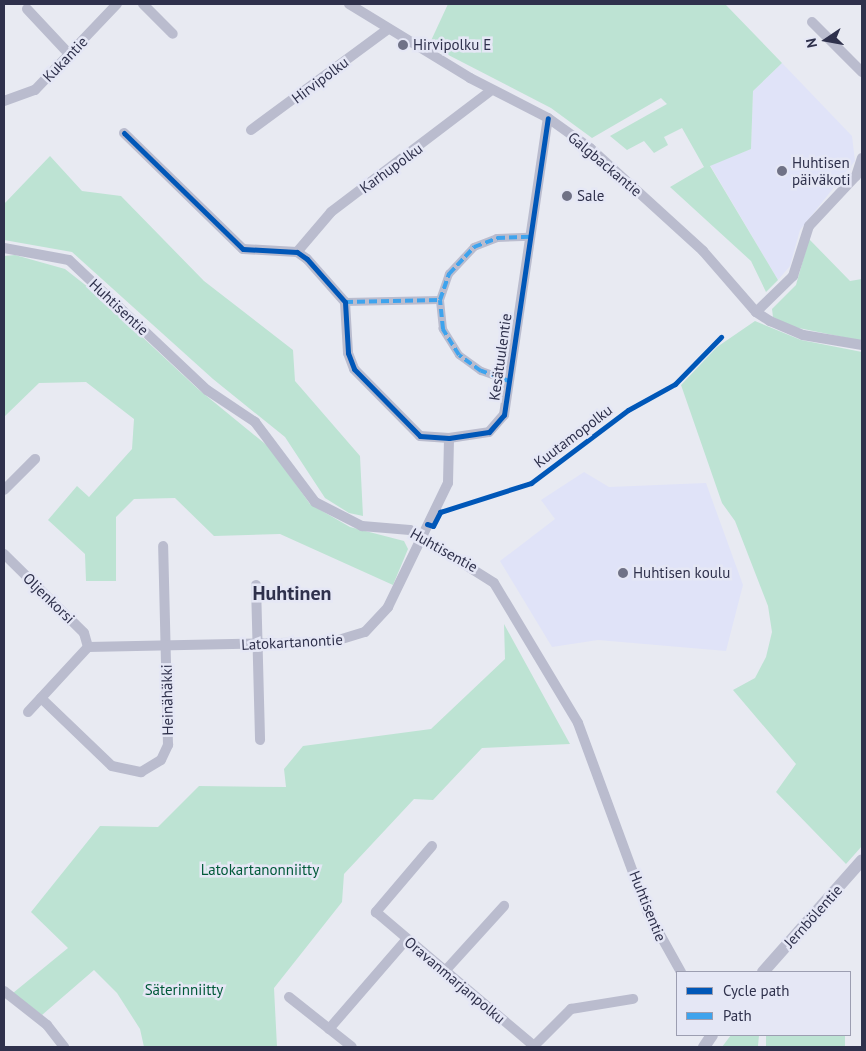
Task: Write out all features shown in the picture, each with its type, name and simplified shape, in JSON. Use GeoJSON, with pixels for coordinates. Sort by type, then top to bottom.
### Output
{"type":"FeatureCollection","features":[{"type":"Feature","properties":{"kind":"street","name":"Kukantie"},"geometry":{"type":"LineString","coordinates":[[4,101],[27,96],[117,4]]}},
{"type":"Feature","properties":{"kind":"street"},"geometry":{"type":"LineString","coordinates":[[143,4],[174,34]]}},
{"type":"Feature","properties":{"kind":"street","name":"Galgbackantie"},"geometry":{"type":"LineString","coordinates":[[349,4],[492,90],[548,118],[669,218],[756,312]]}},
{"type":"Feature","properties":{"kind":"street"},"geometry":{"type":"LineString","coordinates":[[27,9],[70,54]]}},
{"type":"Feature","properties":{"kind":"street"},"geometry":{"type":"LineString","coordinates":[[812,22],[862,72]]}},
{"type":"Feature","properties":{"kind":"street","name":"Hirvipolku"},"geometry":{"type":"LineString","coordinates":[[251,130],[388,29]]}},
{"type":"Feature","properties":{"kind":"street","name":"Karhupolku"},"geometry":{"type":"LineString","coordinates":[[297,252],[332,212],[492,90]]}},
{"type":"Feature","properties":{"kind":"street","name":"Kesätuulentie"},"geometry":{"type":"LineString","coordinates":[[345,302],[348,353],[354,369],[420,436],[449,438],[483,435],[498,426],[504,415],[548,118]]}},
{"type":"Feature","properties":{"kind":"street"},"geometry":{"type":"LineString","coordinates":[[124,133],[243,249],[297,252],[345,302],[440,300]]}},
{"type":"Feature","properties":{"kind":"street"},"geometry":{"type":"LineString","coordinates":[[862,158],[856,176],[809,226],[790,280],[756,312],[803,335],[862,345]]}},
{"type":"Feature","properties":{"kind":"street"},"geometry":{"type":"LineString","coordinates":[[509,382],[481,371],[459,355],[443,329],[440,300],[449,274],[474,247],[497,238],[530,237]]}},
{"type":"Feature","properties":{"kind":"street","name":"Huhtisentie"},"geometry":{"type":"LineString","coordinates":[[4,248],[69,260],[207,390],[256,422],[315,502],[362,526],[398,526],[422,536],[494,582],[541,656],[578,723],[648,913],[680,971]]}},
{"type":"Feature","properties":{"kind":"street","name":"Latokartanontie"},"geometry":{"type":"LineString","coordinates":[[88,647],[332,642],[364,632],[388,607],[448,483],[449,438]]}},
{"type":"Feature","properties":{"kind":"street"},"geometry":{"type":"LineString","coordinates":[[4,490],[35,459]]}},
{"type":"Feature","properties":{"kind":"street","name":"Heinähäkki"},"geometry":{"type":"LineString","coordinates":[[41,698],[112,766],[128,773],[150,770],[168,745],[163,546]]}},
{"type":"Feature","properties":{"kind":"street","name":"Oljenkorsi"},"geometry":{"type":"LineString","coordinates":[[4,554],[84,633],[88,647]]}},
{"type":"Feature","properties":{"kind":"street"},"geometry":{"type":"LineString","coordinates":[[256,585],[260,740]]}},
{"type":"Feature","properties":{"kind":"street"},"geometry":{"type":"LineString","coordinates":[[28,712],[88,647]]}},
{"type":"Feature","properties":{"kind":"street","name":"Oravanmarjanpolku"},"geometry":{"type":"LineString","coordinates":[[432,846],[376,912],[534,1047]]}},
{"type":"Feature","properties":{"kind":"street","name":"Jernbölentie"},"geometry":{"type":"LineString","coordinates":[[764,971],[862,860]]}},
{"type":"Feature","properties":{"kind":"street"},"geometry":{"type":"LineString","coordinates":[[445,971],[504,906]]}},
{"type":"Feature","properties":{"kind":"street"},"geometry":{"type":"LineString","coordinates":[[330,1029],[407,939]]}},
{"type":"Feature","properties":{"kind":"street"},"geometry":{"type":"LineString","coordinates":[[4,991],[46,1026],[64,1047]]}},
{"type":"Feature","properties":{"kind":"street"},"geometry":{"type":"LineString","coordinates":[[289,997],[352,1047]]}},
{"type":"Feature","properties":{"kind":"street"},"geometry":{"type":"LineString","coordinates":[[534,1047],[571,1009],[633,999]]}},
{"type":"Feature","properties":{"kind":"street"},"geometry":{"type":"LineString","coordinates":[[704,1047],[711,1036]]}},
{"type":"Feature","properties":{"kind":"shaded area","name":"Huhtisen päiväkoti"},"geometry":{"type":"Polygon","coordinates":[[[782,63],[852,136],[855,161],[800,230],[790,266],[778,280],[710,165],[751,149],[753,91],[782,63]]]}},
{"type":"Feature","properties":{"kind":"shaded area","name":"Huhtisen koulu"},"geometry":{"type":"Polygon","coordinates":[[[584,472],[609,487],[706,483],[743,585],[726,651],[598,640],[552,647],[500,561],[555,519],[541,500],[584,472]]]}},
{"type":"Feature","properties":{"kind":"green space"},"geometry":{"type":"Polygon","coordinates":[[[448,4],[725,4],[782,63],[753,91],[751,149],[710,166],[778,280],[766,292],[751,261],[670,187],[704,167],[682,128],[664,137],[668,145],[654,153],[644,141],[627,150],[610,136],[667,104],[661,98],[592,138],[551,108],[429,45],[448,4]]]}},
{"type":"Feature","properties":{"kind":"green space"},"geometry":{"type":"Polygon","coordinates":[[[50,156],[82,191],[121,196],[204,281],[293,350],[295,381],[360,456],[363,516],[349,513],[325,498],[285,437],[213,379],[72,252],[4,240],[4,204],[50,156]]]}},
{"type":"Feature","properties":{"kind":"green space"},"geometry":{"type":"Polygon","coordinates":[[[809,239],[850,281],[862,279],[862,341],[789,326],[773,317],[772,309],[796,285],[809,239]]]}},
{"type":"Feature","properties":{"kind":"green space"},"geometry":{"type":"Polygon","coordinates":[[[15,255],[65,269],[93,291],[198,389],[269,447],[310,504],[350,527],[404,541],[408,549],[393,585],[280,534],[214,536],[175,498],[134,499],[116,517],[116,581],[86,581],[85,554],[48,520],[77,486],[89,497],[132,449],[134,419],[86,382],[39,383],[4,417],[4,256],[15,255]]]}},
{"type":"Feature","properties":{"kind":"green space"},"geometry":{"type":"Polygon","coordinates":[[[755,321],[801,340],[862,352],[862,846],[846,864],[776,792],[796,764],[733,690],[755,678],[766,657],[772,632],[768,606],[735,521],[722,503],[681,385],[717,347],[755,321]]]}},
{"type":"Feature","properties":{"kind":"green space","name":"Latokartanonniitty"},"geometry":{"type":"Polygon","coordinates":[[[504,624],[570,744],[482,748],[433,800],[414,799],[344,874],[342,902],[274,988],[277,1047],[144,1047],[140,1029],[117,993],[94,970],[42,1015],[13,993],[68,948],[31,912],[100,826],[158,827],[199,786],[286,787],[284,769],[303,746],[431,729],[505,659],[504,624]]]}},
{"type":"Feature","properties":{"kind":"green space"},"geometry":{"type":"Polygon","coordinates":[[[730,1036],[759,1036],[758,1046],[722,1047],[730,1036]]]}},
{"type":"Feature","properties":{"kind":"green space"},"geometry":{"type":"Polygon","coordinates":[[[766,1036],[845,1036],[845,1047],[766,1047],[766,1036]]]}},
{"type":"Feature","properties":{"kind":"marked path"},"geometry":{"type":"LineString","coordinates":[[509,381],[481,371],[459,355],[443,329],[440,300],[449,274],[474,247],[497,238],[530,237]]}},
{"type":"Feature","properties":{"kind":"marked path"},"geometry":{"type":"LineString","coordinates":[[345,302],[440,300]]}},
{"type":"Feature","properties":{"kind":"cycle path"},"geometry":{"type":"LineString","coordinates":[[124,133],[243,249],[297,252],[307,259],[345,302],[348,353],[354,369],[420,436],[449,438],[489,432],[504,415],[548,118]]}},
{"type":"Feature","properties":{"kind":"cycle path","name":"Kuutamopolku"},"geometry":{"type":"LineString","coordinates":[[427,524],[433,526],[440,512],[531,483],[628,410],[675,384],[721,337]]}},
{"type":"Feature","properties":{"kind":"place","name":"Hirvipolku E"},"geometry":{"type":"Point","coordinates":[403,45]}},
{"type":"Feature","properties":{"kind":"place","name":"Huhtisen päiväkoti"},"geometry":{"type":"Point","coordinates":[782,171]}},
{"type":"Feature","properties":{"kind":"place","name":"Sale"},"geometry":{"type":"Point","coordinates":[567,196]}},
{"type":"Feature","properties":{"kind":"place","name":"Huhtisen koulu"},"geometry":{"type":"Point","coordinates":[623,573]}},
{"type":"Feature","properties":{"kind":"district","name":"Huhtinen"},"geometry":{"type":"Point","coordinates":[292,593]}},
{"type":"Feature","properties":{"kind":"park label","name":"Säterinniitty"},"geometry":{"type":"Point","coordinates":[184,990]}}]}
